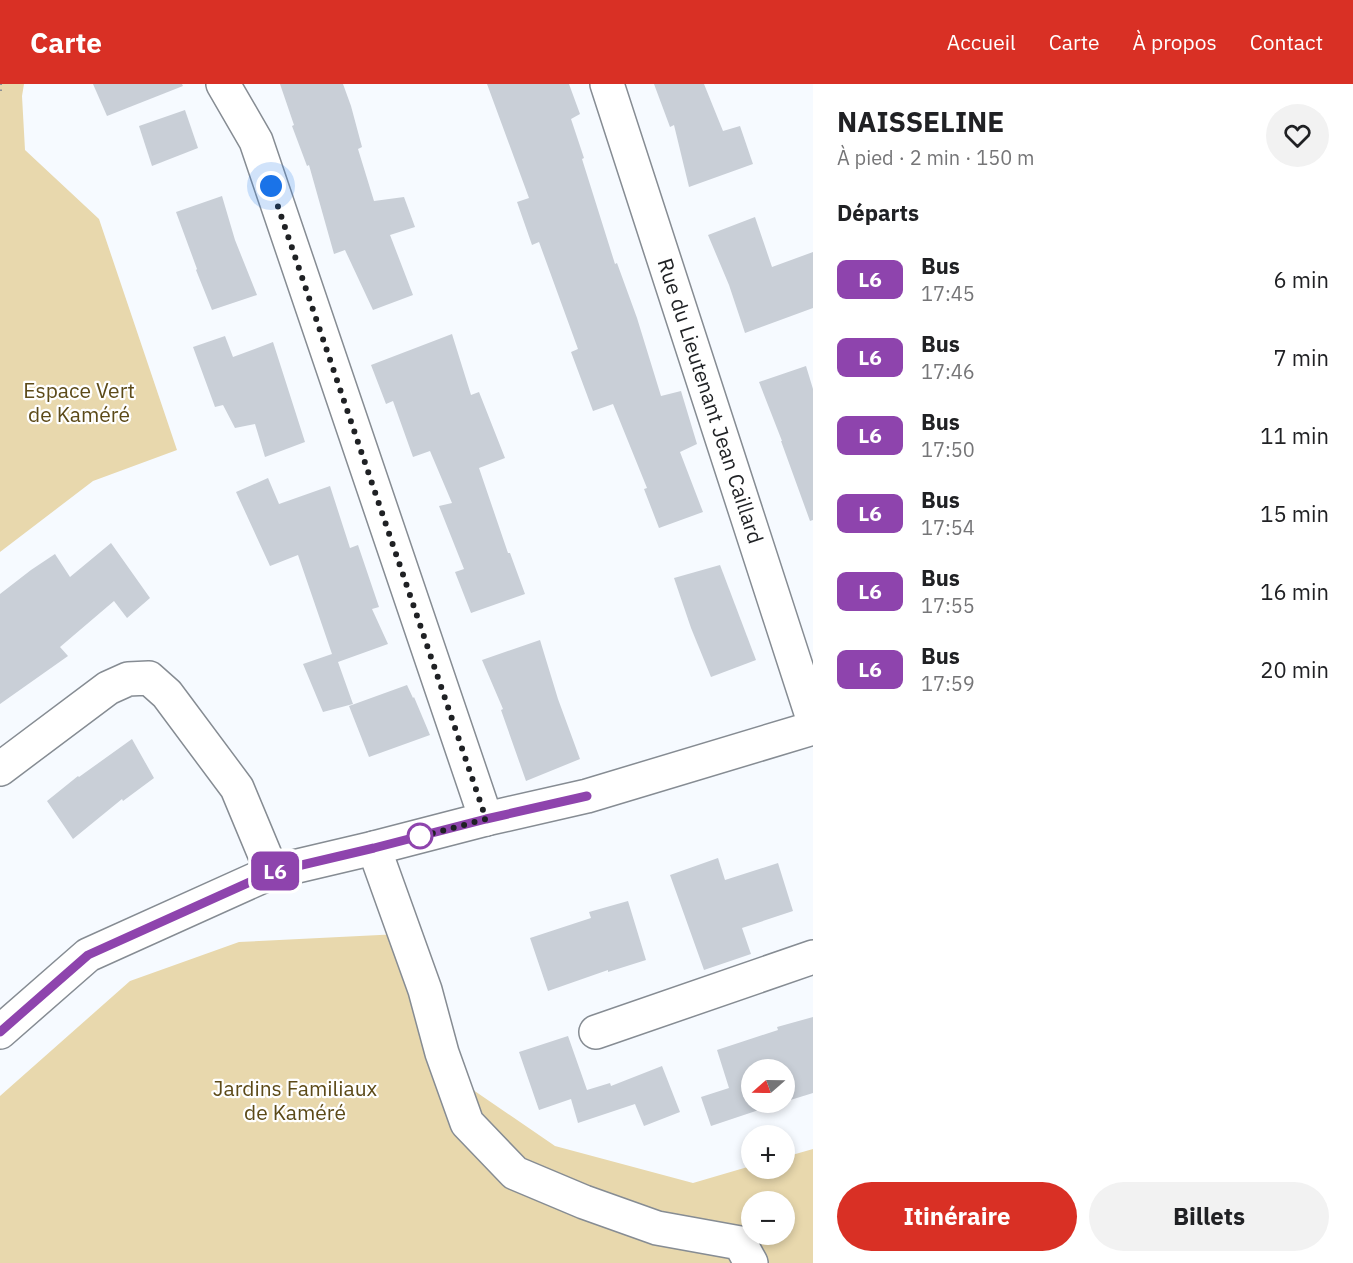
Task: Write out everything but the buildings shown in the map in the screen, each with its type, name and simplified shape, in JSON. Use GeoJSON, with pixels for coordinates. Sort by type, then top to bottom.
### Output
{"type":"FeatureCollection","features":[{"type":"Feature","properties":{"kind":"street"},"geometry":{"type":"LineString","coordinates":[[223,84],[256,141],[486,819]]}},
{"type":"Feature","properties":{"kind":"street","name":"Rue du Lieutenant Jean Caillard"},"geometry":{"type":"LineString","coordinates":[[606,84],[813,718]]}},
{"type":"Feature","properties":{"kind":"street"},"geometry":{"type":"LineString","coordinates":[[0,769],[108,688],[128,679],[149,678],[167,694],[237,788],[272,872]]}},
{"type":"Feature","properties":{"kind":"street"},"geometry":{"type":"LineString","coordinates":[[0,1032],[88,955],[272,872],[587,796],[813,728]]}},
{"type":"Feature","properties":{"kind":"street"},"geometry":{"type":"LineString","coordinates":[[374,848],[425,990],[442,1053],[467,1123],[515,1173],[584,1202],[657,1228],[740,1243],[751,1263]]}},
{"type":"Feature","properties":{"kind":"street"},"geometry":{"type":"LineString","coordinates":[[596,1032],[813,957]]}},
{"type":"Feature","properties":{"kind":"path"},"geometry":{"type":"LineString","coordinates":[[0,84],[0,91]]}},
{"type":"Feature","properties":{"kind":"green space","name":"Espace Vert de Kaméré"},"geometry":{"type":"Polygon","coordinates":[[[0,84],[24,84],[22,96],[25,150],[99,219],[177,450],[93,481],[0,552],[0,84]]]}},
{"type":"Feature","properties":{"kind":"green space","name":"Jardins Familiaux de Kaméré"},"geometry":{"type":"Polygon","coordinates":[[[420,933],[463,1083],[555,1146],[693,1183],[741,1169],[741,1179],[795,1179],[795,1154],[813,1149],[813,1263],[0,1263],[0,1096],[130,981],[239,942],[420,933]]]}},
{"type":"Feature","properties":{"kind":"bus line","name":"L6"},"geometry":{"type":"LineString","coordinates":[[0,1032],[88,955],[272,872],[587,796]]}},
{"type":"Feature","properties":{"kind":"route"},"geometry":{"type":"LineString","coordinates":[[271,186],[486,819],[420,836]]}}]}
